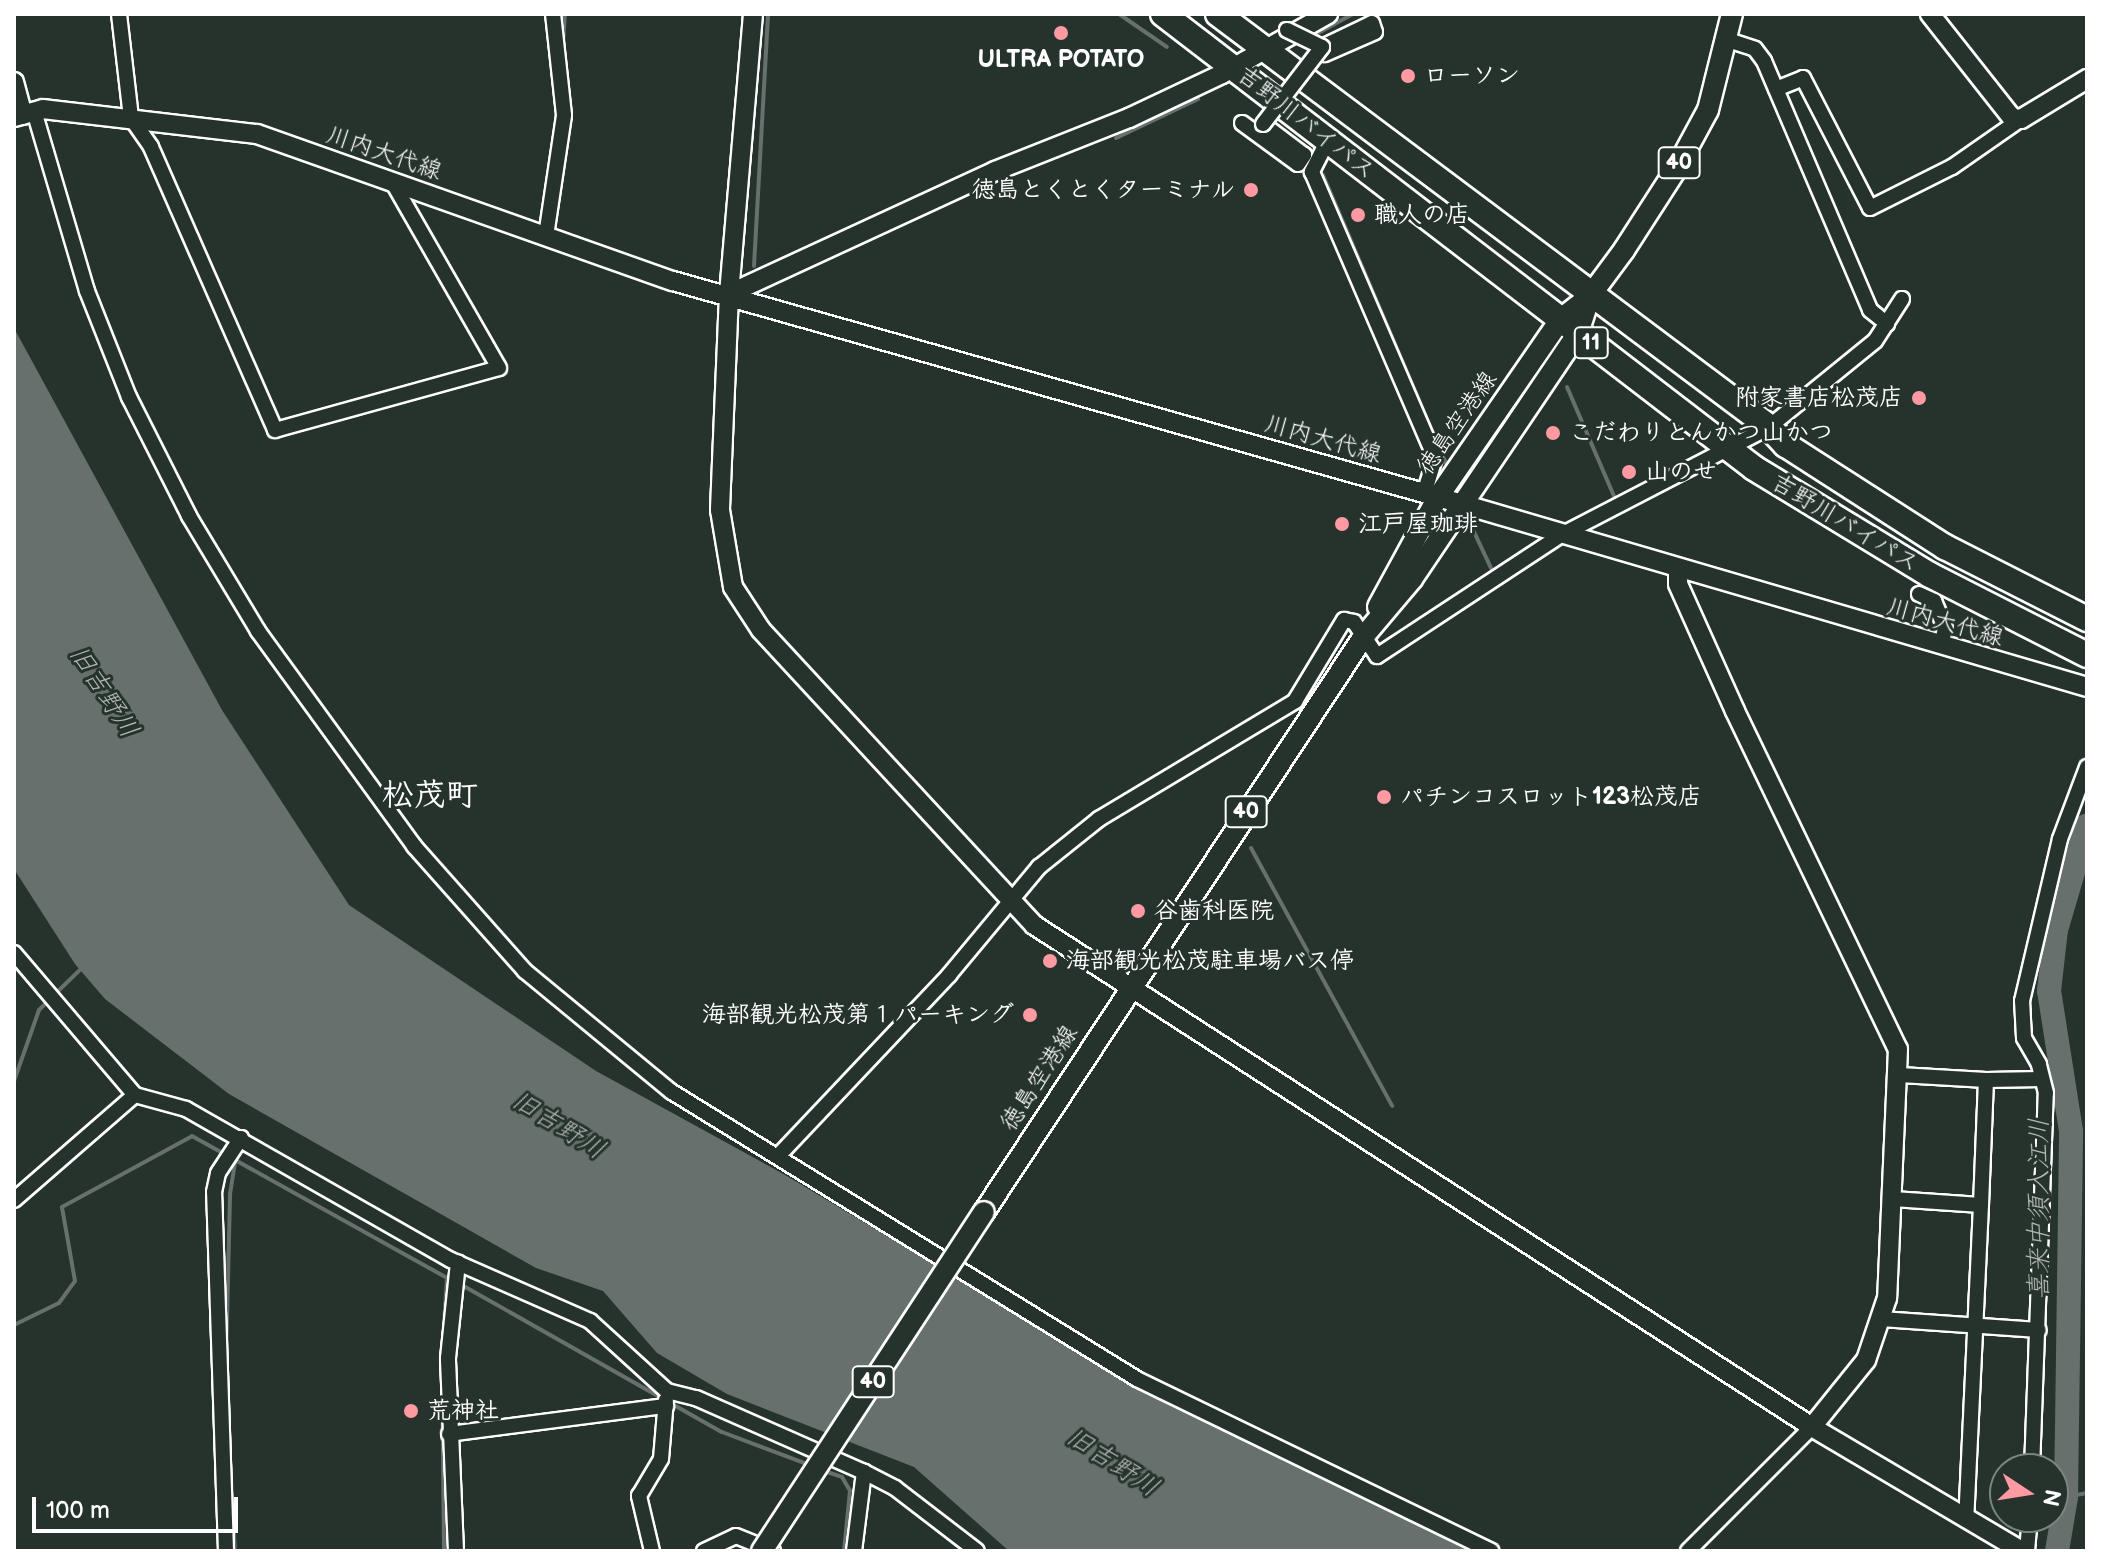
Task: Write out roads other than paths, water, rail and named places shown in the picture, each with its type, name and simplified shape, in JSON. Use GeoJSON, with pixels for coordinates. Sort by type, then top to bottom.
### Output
{"type":"FeatureCollection","features":[{"type":"Feature","properties":{"kind":"highway","name":"吉野川バイパス"},"geometry":{"type":"LineString","coordinates":[[1218,14],[1590,296],[1769,427],[1786,445],[1945,547],[2087,619]]}},
{"type":"Feature","properties":{"kind":"highway","name":"吉野川バイパス"},"geometry":{"type":"LineString","coordinates":[[1156,16],[1234,67],[1726,448],[1930,575],[2087,655]]}},
{"type":"Feature","properties":{"kind":"main road","name":"徳島空港線"},"geometry":{"type":"LineString","coordinates":[[762,1551],[1127,989],[1364,636],[1412,579],[1569,326],[1675,171],[1708,110],[1728,40],[1732,14]]}},
{"type":"Feature","properties":{"kind":"main road","name":"徳島空港線"},"geometry":{"type":"LineString","coordinates":[[1364,636],[1431,495],[1569,326]]}},
{"type":"Feature","properties":{"kind":"street"},"geometry":{"type":"LineString","coordinates":[[119,14],[131,118],[151,147],[275,430],[499,368],[392,181]]}},
{"type":"Feature","properties":{"kind":"street"},"geometry":{"type":"LineString","coordinates":[[546,236],[564,115],[553,14]]}},
{"type":"Feature","properties":{"kind":"street"},"geometry":{"type":"LineString","coordinates":[[753,14],[729,294],[720,510],[733,587],[761,630],[857,728],[921,806],[954,835],[1008,901],[1034,925],[1127,989],[1812,1427],[2024,1551]]}},
{"type":"Feature","properties":{"kind":"street"},"geometry":{"type":"LineString","coordinates":[[729,294],[1234,67],[1328,14]]}},
{"type":"Feature","properties":{"kind":"street"},"geometry":{"type":"LineString","coordinates":[[1930,14],[2005,114],[2021,119]]}},
{"type":"Feature","properties":{"kind":"street"},"geometry":{"type":"LineString","coordinates":[[1242,123],[1298,164],[1304,155],[1263,124],[1324,50],[1287,30]]}},
{"type":"Feature","properties":{"kind":"street"},"geometry":{"type":"LineString","coordinates":[[1728,40],[1755,49],[1776,89],[1870,310],[1887,324]]}},
{"type":"Feature","properties":{"kind":"street"},"geometry":{"type":"LineString","coordinates":[[1776,89],[1803,78],[1870,208],[1952,167],[2021,119],[2087,79]]}},
{"type":"Feature","properties":{"kind":"street"},"geometry":{"type":"LineString","coordinates":[[14,82],[87,291],[129,397],[189,516],[267,643],[447,889],[525,971],[672,1092],[779,1155],[1137,1379],[1492,1551]]}},
{"type":"Feature","properties":{"kind":"street","name":"川内大代線"},"geometry":{"type":"LineString","coordinates":[[23,114],[131,118],[257,134],[673,281],[729,294],[1461,503],[1678,571],[2087,687]]}},
{"type":"Feature","properties":{"kind":"street"},"geometry":{"type":"LineString","coordinates":[[1328,140],[1312,172],[1435,458],[1431,495]]}},
{"type":"Feature","properties":{"kind":"street"},"geometry":{"type":"LineString","coordinates":[[779,1155],[949,975],[1039,867],[1099,819],[1295,701],[1344,620],[1354,622],[1377,656],[1563,534],[1769,427],[1875,341],[1902,299]]}},
{"type":"Feature","properties":{"kind":"street"},"geometry":{"type":"LineString","coordinates":[[1678,571],[1678,584],[1735,711],[1891,1029],[1898,1049],[1900,1075],[1893,1199],[1881,1319],[1850,1385],[1688,1551]]}},
{"type":"Feature","properties":{"kind":"street"},"geometry":{"type":"LineString","coordinates":[[1919,594],[1934,601],[1945,629],[1941,645]]}},
{"type":"Feature","properties":{"kind":"street"},"geometry":{"type":"LineString","coordinates":[[2033,1453],[2046,1093],[2024,1038],[2022,1001],[2060,839],[2087,767]]}},
{"type":"Feature","properties":{"kind":"street"},"geometry":{"type":"LineString","coordinates":[[14,953],[135,1095],[186,1109],[458,1263],[590,1321],[666,1398],[661,1459],[639,1496],[652,1551]]}},
{"type":"Feature","properties":{"kind":"street"},"geometry":{"type":"LineString","coordinates":[[1900,1075],[1986,1080],[2042,1079]]}},
{"type":"Feature","properties":{"kind":"street"},"geometry":{"type":"LineString","coordinates":[[1966,1519],[1986,1080]]}},
{"type":"Feature","properties":{"kind":"street"},"geometry":{"type":"LineString","coordinates":[[14,1200],[135,1095]]}},
{"type":"Feature","properties":{"kind":"street"},"geometry":{"type":"LineString","coordinates":[[226,1551],[214,1192],[218,1173],[241,1138]]}},
{"type":"Feature","properties":{"kind":"street"},"geometry":{"type":"LineString","coordinates":[[1893,1199],[1981,1205]]}},
{"type":"Feature","properties":{"kind":"street"},"geometry":{"type":"LineString","coordinates":[[456,1551],[448,1358],[458,1263]]}},
{"type":"Feature","properties":{"kind":"street"},"geometry":{"type":"LineString","coordinates":[[1881,1319],[1976,1329],[2039,1330]]}},
{"type":"Feature","properties":{"kind":"street"},"geometry":{"type":"LineString","coordinates":[[449,1434],[666,1398],[696,1398],[895,1488],[977,1551]]}},
{"type":"Feature","properties":{"kind":"street"},"geometry":{"type":"LineString","coordinates":[[854,1551],[864,1472]]}},
{"type":"Feature","properties":{"kind":"street"},"geometry":{"type":"LineString","coordinates":[[704,1551],[736,1536],[773,1551]]}},
{"type":"Feature","properties":{"kind":"water","name":"旧吉野川"},"geometry":{"type":"Polygon","coordinates":[[[14,328],[222,710],[349,905],[596,1071],[787,1176],[1160,1400],[1478,1551],[1009,1551],[914,1467],[727,1394],[657,1353],[603,1291],[536,1268],[229,1094],[105,999],[75,964],[14,869],[14,328]]]}},
{"type":"Feature","properties":{"kind":"waterway"},"geometry":{"type":"LineString","coordinates":[[563,48],[565,14]]}},
{"type":"Feature","properties":{"kind":"waterway"},"geometry":{"type":"LineString","coordinates":[[754,266],[768,14]]}},
{"type":"Feature","properties":{"kind":"waterway"},"geometry":{"type":"LineString","coordinates":[[1119,14],[1167,47]]}},
{"type":"Feature","properties":{"kind":"waterway"},"geometry":{"type":"LineString","coordinates":[[1309,38],[1353,14]]}},
{"type":"Feature","properties":{"kind":"waterway"},"geometry":{"type":"LineString","coordinates":[[1116,138],[1198,99]]}},
{"type":"Feature","properties":{"kind":"waterway"},"geometry":{"type":"LineString","coordinates":[[1323,175],[1446,464]]}},
{"type":"Feature","properties":{"kind":"waterway"},"geometry":{"type":"LineString","coordinates":[[1567,387],[1614,496]]}},
{"type":"Feature","properties":{"kind":"waterway"},"geometry":{"type":"LineString","coordinates":[[1468,519],[1491,568]]}},
{"type":"Feature","properties":{"kind":"waterway","name":"喜来中須入江川"},"geometry":{"type":"LineString","coordinates":[[2057,1551],[2066,1497],[2071,1131],[2049,991],[2056,930],[2087,825]]}},
{"type":"Feature","properties":{"kind":"waterway"},"geometry":{"type":"LineString","coordinates":[[1251,848],[1392,1106]]}},
{"type":"Feature","properties":{"kind":"waterway"},"geometry":{"type":"LineString","coordinates":[[55,994],[83,967]]}},
{"type":"Feature","properties":{"kind":"waterway"},"geometry":{"type":"LineString","coordinates":[[14,1081],[39,1010],[49,1000]]}},
{"type":"Feature","properties":{"kind":"waterway"},"geometry":{"type":"LineString","coordinates":[[14,1325],[59,1303],[75,1281],[62,1207],[192,1136],[447,1278],[443,1342]]}},
{"type":"Feature","properties":{"kind":"waterway"},"geometry":{"type":"LineString","coordinates":[[226,1361],[230,1194],[236,1156]]}},
{"type":"Feature","properties":{"kind":"waterway"},"geometry":{"type":"LineString","coordinates":[[460,1284],[722,1432],[810,1465]]}},
{"type":"Feature","properties":{"kind":"waterway"},"geometry":{"type":"LineString","coordinates":[[442,1359],[444,1551]]}},
{"type":"Feature","properties":{"kind":"waterway"},"geometry":{"type":"LineString","coordinates":[[230,1462],[235,1551]]}},
{"type":"Feature","properties":{"kind":"waterway"},"geometry":{"type":"LineString","coordinates":[[821,1470],[842,1477],[850,1491],[844,1551]]}},
{"type":"Feature","properties":{"kind":"waterway"},"geometry":{"type":"LineString","coordinates":[[2069,1496],[2087,1493]]}},
{"type":"Feature","properties":{"kind":"place","name":"ULTRA POTATO"},"geometry":{"type":"Point","coordinates":[1061,33]}},
{"type":"Feature","properties":{"kind":"place","name":"ローソン"},"geometry":{"type":"Point","coordinates":[1408,76]}},
{"type":"Feature","properties":{"kind":"place","name":"徳島とくとくターミナル"},"geometry":{"type":"Point","coordinates":[1251,190]}},
{"type":"Feature","properties":{"kind":"place","name":"職人の店"},"geometry":{"type":"Point","coordinates":[1358,215]}},
{"type":"Feature","properties":{"kind":"place","name":"附家書店松茂店"},"geometry":{"type":"Point","coordinates":[1919,398]}},
{"type":"Feature","properties":{"kind":"place","name":"こだわりとんかつ山かつ"},"geometry":{"type":"Point","coordinates":[1553,433]}},
{"type":"Feature","properties":{"kind":"place","name":"山のせ"},"geometry":{"type":"Point","coordinates":[1629,472]}},
{"type":"Feature","properties":{"kind":"place","name":"江戸屋珈琲"},"geometry":{"type":"Point","coordinates":[1342,524]}},
{"type":"Feature","properties":{"kind":"place","name":"パチンコスロット123松茂店"},"geometry":{"type":"Point","coordinates":[1384,797]}},
{"type":"Feature","properties":{"kind":"place","name":"谷歯科医院"},"geometry":{"type":"Point","coordinates":[1138,911]}},
{"type":"Feature","properties":{"kind":"place","name":"海部観光松茂駐車場バス停"},"geometry":{"type":"Point","coordinates":[1050,961]}},
{"type":"Feature","properties":{"kind":"place","name":"海部観光松茂第１パーキング"},"geometry":{"type":"Point","coordinates":[1030,1015]}},
{"type":"Feature","properties":{"kind":"place","name":"荒神社"},"geometry":{"type":"Point","coordinates":[411,1411]}},
{"type":"Feature","properties":{"kind":"district","name":"松茂町"},"geometry":{"type":"Point","coordinates":[430,796]}}]}
